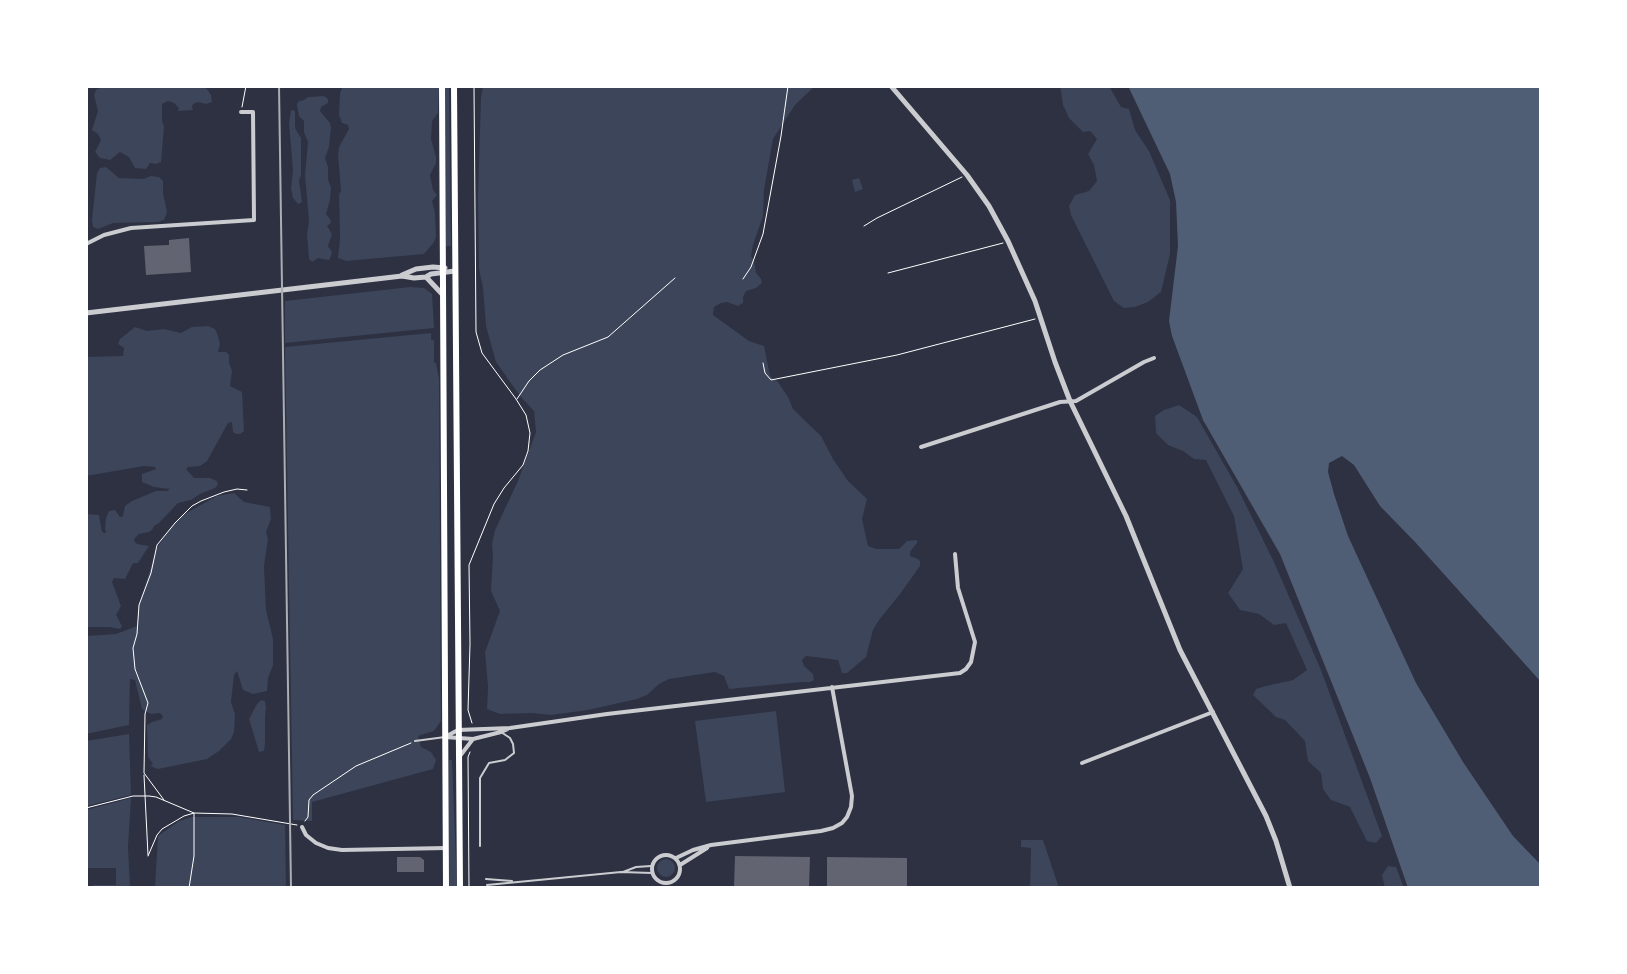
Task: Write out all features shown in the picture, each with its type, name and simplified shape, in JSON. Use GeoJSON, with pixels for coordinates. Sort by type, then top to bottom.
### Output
{"type":"FeatureCollection","features":[{"type":"Feature","properties":{"kind":"main road"},"geometry":{"type":"LineString","coordinates":[[442,86],[446,888]]}},
{"type":"Feature","properties":{"kind":"main road"},"geometry":{"type":"LineString","coordinates":[[454,86],[460,888]]}},
{"type":"Feature","properties":{"kind":"street"},"geometry":{"type":"LineString","coordinates":[[892,86],[967,174],[989,206],[1008,241],[1029,286],[1070,401],[1126,516],[1180,650],[1266,816],[1276,841],[1290,888]]}},
{"type":"Feature","properties":{"kind":"street"},"geometry":{"type":"LineString","coordinates":[[86,244],[104,235],[130,228],[254,220],[253,112],[241,112]]}},
{"type":"Feature","properties":{"kind":"street"},"geometry":{"type":"LineString","coordinates":[[402,276],[416,269],[455,271]]}},
{"type":"Feature","properties":{"kind":"street"},"geometry":{"type":"LineString","coordinates":[[86,313],[402,276],[426,277],[442,270]]}},
{"type":"Feature","properties":{"kind":"street"},"geometry":{"type":"LineString","coordinates":[[426,277],[442,294]]}},
{"type":"Feature","properties":{"kind":"street"},"geometry":{"type":"LineString","coordinates":[[925,453],[922,447],[1060,402],[1076,401],[1154,358]]}},
{"type":"Feature","properties":{"kind":"street"},"geometry":{"type":"LineString","coordinates":[[444,737],[458,730],[510,728],[672,706],[954,675],[966,669],[972,658],[975,642],[958,588],[955,554]]}},
{"type":"Feature","properties":{"kind":"street"},"geometry":{"type":"LineString","coordinates":[[676,858],[693,850],[711,845],[821,831],[836,827],[847,817],[851,807],[852,796],[832,687]]}},
{"type":"Feature","properties":{"kind":"street"},"geometry":{"type":"LineString","coordinates":[[1082,763],[1213,712]]}},
{"type":"Feature","properties":{"kind":"street"},"geometry":{"type":"LineString","coordinates":[[444,737],[473,739],[510,728]]}},
{"type":"Feature","properties":{"kind":"street"},"geometry":{"type":"LineString","coordinates":[[459,757],[473,739]]}},
{"type":"Feature","properties":{"kind":"street"},"geometry":{"type":"LineString","coordinates":[[302,827],[306,835],[316,843],[328,848],[342,850],[446,848]]}},
{"type":"Feature","properties":{"kind":"street"},"geometry":{"type":"LineString","coordinates":[[680,864],[711,845]]}},
{"type":"Feature","properties":{"kind":"street"},"geometry":{"type":"LineString","coordinates":[[660,855],[670,855],[676,858],[680,864],[680,874],[670,885],[661,885],[652,873],[653,861],[660,855]]}},
{"type":"Feature","properties":{"kind":"lane"},"geometry":{"type":"LineString","coordinates":[[480,846],[480,778],[489,763],[506,760],[514,753],[510,738],[501,732]]}},
{"type":"Feature","properties":{"kind":"lane"},"geometry":{"type":"LineString","coordinates":[[415,741],[444,737]]}},
{"type":"Feature","properties":{"kind":"lane"},"geometry":{"type":"LineString","coordinates":[[621,872],[636,867],[652,866]]}},
{"type":"Feature","properties":{"kind":"lane"},"geometry":{"type":"LineString","coordinates":[[487,885],[621,872],[652,873]]}},
{"type":"Feature","properties":{"kind":"lane"},"geometry":{"type":"LineString","coordinates":[[486,879],[517,881]]}},
{"type":"Feature","properties":{"kind":"path"},"geometry":{"type":"LineString","coordinates":[[241,112],[246,86]]}},
{"type":"Feature","properties":{"kind":"path"},"geometry":{"type":"LineString","coordinates":[[472,730],[468,710],[470,644],[469,566],[494,504],[504,488],[523,465],[528,451],[530,433],[526,415],[482,353],[476,332],[474,86]]}},
{"type":"Feature","properties":{"kind":"path"},"geometry":{"type":"LineString","coordinates":[[743,279],[751,268],[763,234],[788,86]]}},
{"type":"Feature","properties":{"kind":"path"},"geometry":{"type":"LineString","coordinates":[[864,226],[967,174]]}},
{"type":"Feature","properties":{"kind":"path"},"geometry":{"type":"LineString","coordinates":[[888,273],[1008,241]]}},
{"type":"Feature","properties":{"kind":"path"},"geometry":{"type":"LineString","coordinates":[[516,399],[528,381],[540,370],[563,355],[608,337],[675,278]]}},
{"type":"Feature","properties":{"kind":"path"},"geometry":{"type":"LineString","coordinates":[[763,362],[765,373],[771,380],[897,355],[1040,318]]}},
{"type":"Feature","properties":{"kind":"path"},"geometry":{"type":"LineString","coordinates":[[247,490],[237,489],[224,492],[192,506],[175,523],[157,545],[151,573],[139,605],[137,634],[133,648],[135,669],[148,704],[145,714],[144,773],[148,856],[162,828],[184,816],[194,813],[242,815],[302,827],[308,817],[309,800],[313,795],[366,760],[394,751],[415,741]]}},
{"type":"Feature","properties":{"kind":"path"},"geometry":{"type":"LineString","coordinates":[[469,888],[468,757],[471,751]]}},
{"type":"Feature","properties":{"kind":"path"},"geometry":{"type":"LineString","coordinates":[[144,773],[164,800]]}},
{"type":"Feature","properties":{"kind":"path"},"geometry":{"type":"LineString","coordinates":[[86,808],[133,796],[144,796],[156,797],[194,813]]}},
{"type":"Feature","properties":{"kind":"path"},"geometry":{"type":"LineString","coordinates":[[189,888],[194,856],[194,813]]}},
{"type":"Feature","properties":{"kind":"shaded area"},"geometry":{"type":"Polygon","coordinates":[[[104,86],[200,86],[207,89],[211,95],[212,102],[206,104],[198,102],[193,104],[193,110],[178,111],[179,108],[174,103],[168,101],[162,104],[162,121],[164,126],[161,162],[156,164],[150,163],[146,169],[135,168],[129,157],[120,152],[110,160],[100,158],[95,152],[101,140],[98,134],[92,130],[98,111],[94,95],[96,90],[104,86]]]}},
{"type":"Feature","properties":{"kind":"shaded area"},"geometry":{"type":"Polygon","coordinates":[[[343,86],[437,86],[439,89],[438,113],[432,121],[431,139],[436,163],[430,175],[433,190],[437,195],[432,201],[435,213],[436,237],[424,254],[346,261],[338,258],[340,238],[339,195],[341,191],[338,155],[339,147],[349,129],[348,125],[342,123],[339,115],[340,93],[343,86]]]}},
{"type":"Feature","properties":{"kind":"shaded area"},"geometry":{"type":"Polygon","coordinates":[[[445,86],[449,86],[451,246],[446,246],[445,86]]]}},
{"type":"Feature","properties":{"kind":"shaded area"},"geometry":{"type":"Polygon","coordinates":[[[483,86],[815,86],[795,105],[773,139],[764,190],[763,216],[751,256],[756,273],[762,283],[756,288],[746,291],[743,303],[738,306],[727,302],[721,303],[714,307],[713,315],[749,341],[764,346],[770,376],[778,382],[793,409],[821,436],[833,459],[848,481],[867,499],[862,519],[868,546],[876,549],[899,549],[907,541],[917,540],[917,543],[910,552],[910,556],[920,561],[920,566],[873,630],[866,657],[847,673],[842,673],[838,660],[806,656],[802,660],[804,666],[813,674],[814,680],[810,682],[729,689],[724,676],[715,672],[669,679],[659,684],[647,695],[637,699],[588,710],[551,715],[532,713],[500,714],[487,709],[488,687],[485,652],[500,611],[491,591],[492,544],[495,530],[518,481],[536,432],[534,411],[520,396],[496,362],[486,326],[483,288],[479,269],[478,196],[483,86]]]}},
{"type":"Feature","properties":{"kind":"shaded area"},"geometry":{"type":"Polygon","coordinates":[[[1060,86],[1109,86],[1121,107],[1129,109],[1135,130],[1149,151],[1170,200],[1170,254],[1161,292],[1148,302],[1135,307],[1124,308],[1114,301],[1071,215],[1069,206],[1075,195],[1089,191],[1097,181],[1094,165],[1088,154],[1097,139],[1090,131],[1083,132],[1069,118],[1063,105],[1060,86]]]}},
{"type":"Feature","properties":{"kind":"shaded area"},"geometry":{"type":"Polygon","coordinates":[[[1128,86],[1541,86],[1541,682],[1415,542],[1380,506],[1354,465],[1342,456],[1329,463],[1328,472],[1348,536],[1416,683],[1463,762],[1513,836],[1541,865],[1541,888],[1408,888],[1370,778],[1280,554],[1203,420],[1172,336],[1169,321],[1178,246],[1176,202],[1170,174],[1128,86]]]}},
{"type":"Feature","properties":{"kind":"shaded area"},"geometry":{"type":"Polygon","coordinates":[[[324,96],[328,99],[328,103],[321,107],[320,111],[330,123],[331,128],[329,147],[325,158],[331,188],[326,214],[331,223],[327,226],[332,234],[328,246],[332,252],[329,260],[318,258],[312,262],[309,259],[307,235],[309,221],[305,175],[308,142],[304,132],[304,121],[299,116],[297,104],[308,97],[324,96]]]}},
{"type":"Feature","properties":{"kind":"shaded area"},"geometry":{"type":"Polygon","coordinates":[[[291,110],[295,111],[295,128],[301,138],[301,176],[299,180],[302,202],[298,204],[293,198],[291,188],[293,171],[289,123],[291,110]]]}},
{"type":"Feature","properties":{"kind":"shaded area"},"geometry":{"type":"Polygon","coordinates":[[[106,167],[119,178],[143,179],[151,176],[159,177],[163,181],[163,193],[167,212],[164,220],[158,222],[113,223],[98,229],[93,227],[92,220],[97,173],[100,168],[106,167]]]}},
{"type":"Feature","properties":{"kind":"shaded area"},"geometry":{"type":"Polygon","coordinates":[[[859,178],[863,189],[855,192],[852,180],[859,178]]]}},
{"type":"Feature","properties":{"kind":"shaded area"},"geometry":{"type":"Polygon","coordinates":[[[410,287],[424,288],[432,294],[434,328],[285,343],[285,301],[410,287]]]}},
{"type":"Feature","properties":{"kind":"shaded area"},"geometry":{"type":"Polygon","coordinates":[[[208,326],[215,329],[217,333],[220,344],[218,352],[226,352],[229,355],[232,371],[230,386],[242,392],[244,431],[236,434],[233,432],[232,422],[228,423],[207,461],[200,466],[188,467],[186,469],[194,478],[210,478],[217,481],[218,485],[215,488],[191,500],[178,503],[152,530],[139,534],[135,538],[134,541],[137,544],[149,546],[138,563],[133,563],[125,579],[114,578],[112,582],[121,606],[116,615],[122,626],[120,629],[86,627],[86,514],[99,515],[102,532],[105,533],[106,518],[109,511],[115,510],[120,517],[123,516],[125,506],[132,501],[156,491],[167,491],[170,489],[154,487],[142,482],[142,474],[156,469],[155,467],[144,466],[86,476],[86,357],[123,356],[124,348],[118,344],[120,339],[135,327],[147,331],[164,329],[181,333],[192,327],[208,326]]]}},
{"type":"Feature","properties":{"kind":"shaded area"},"geometry":{"type":"Polygon","coordinates":[[[431,333],[431,340],[434,340],[434,363],[436,363],[439,379],[441,721],[434,731],[418,736],[421,747],[431,752],[436,760],[433,769],[312,802],[312,821],[293,820],[285,347],[431,333]]]}},
{"type":"Feature","properties":{"kind":"shaded area"},"geometry":{"type":"Polygon","coordinates":[[[1179,405],[1197,417],[1237,487],[1274,562],[1321,670],[1382,836],[1376,843],[1367,841],[1350,807],[1331,800],[1323,789],[1321,773],[1308,761],[1305,741],[1285,720],[1276,717],[1253,695],[1256,689],[1293,680],[1307,670],[1286,623],[1274,625],[1259,614],[1240,610],[1228,593],[1243,569],[1234,516],[1206,460],[1194,459],[1183,451],[1168,445],[1156,433],[1155,416],[1164,410],[1179,405]]]}},
{"type":"Feature","properties":{"kind":"shaded area"},"geometry":{"type":"Polygon","coordinates":[[[234,493],[244,502],[270,507],[271,519],[266,532],[268,539],[264,566],[266,610],[273,639],[273,665],[268,678],[267,691],[253,694],[243,690],[237,671],[234,675],[231,702],[235,714],[234,732],[231,739],[219,751],[207,759],[158,769],[150,766],[153,764],[148,757],[147,725],[162,719],[163,716],[160,713],[151,714],[142,709],[135,680],[130,679],[129,725],[86,734],[86,636],[116,634],[137,626],[139,605],[157,548],[168,531],[183,515],[217,496],[234,493]]]}},
{"type":"Feature","properties":{"kind":"shaded area"},"geometry":{"type":"Polygon","coordinates":[[[261,700],[265,701],[266,708],[265,744],[264,751],[259,752],[249,719],[261,700]]]}},
{"type":"Feature","properties":{"kind":"shaded area"},"geometry":{"type":"Polygon","coordinates":[[[776,711],[785,792],[706,802],[695,721],[776,711]]]}},
{"type":"Feature","properties":{"kind":"shaded area"},"geometry":{"type":"Polygon","coordinates":[[[129,734],[131,795],[86,806],[86,741],[129,734]]]}},
{"type":"Feature","properties":{"kind":"shaded area"},"geometry":{"type":"Polygon","coordinates":[[[449,760],[452,760],[457,888],[449,888],[449,760]]]}},
{"type":"Feature","properties":{"kind":"shaded area"},"geometry":{"type":"Polygon","coordinates":[[[131,798],[128,846],[130,888],[93,888],[93,885],[116,885],[116,868],[86,868],[86,810],[131,798]]]}},
{"type":"Feature","properties":{"kind":"shaded area"},"geometry":{"type":"Polygon","coordinates":[[[192,817],[239,817],[285,825],[286,888],[155,888],[158,836],[179,821],[192,817]]]}},
{"type":"Feature","properties":{"kind":"shaded area"},"geometry":{"type":"Polygon","coordinates":[[[1021,840],[1043,840],[1059,888],[1030,888],[1031,848],[1021,847],[1021,840]]]}},
{"type":"Feature","properties":{"kind":"shaded area"},"geometry":{"type":"Polygon","coordinates":[[[666,859],[672,862],[675,868],[672,874],[666,877],[660,874],[657,868],[660,862],[666,859]]]}},
{"type":"Feature","properties":{"kind":"shaded area"},"geometry":{"type":"Polygon","coordinates":[[[1388,866],[1396,867],[1404,888],[1385,888],[1382,875],[1388,866]]]}},
{"type":"Feature","properties":{"kind":"building"},"geometry":{"type":"Polygon","coordinates":[[[189,238],[191,272],[146,275],[144,246],[169,245],[169,240],[189,238]]]}},
{"type":"Feature","properties":{"kind":"building"},"geometry":{"type":"Polygon","coordinates":[[[735,856],[810,857],[809,888],[734,888],[735,856]]]}},
{"type":"Feature","properties":{"kind":"building"},"geometry":{"type":"Polygon","coordinates":[[[397,857],[420,857],[424,860],[424,872],[397,872],[397,857]]]}},
{"type":"Feature","properties":{"kind":"building"},"geometry":{"type":"Polygon","coordinates":[[[827,857],[907,858],[907,888],[827,888],[827,857]]]}},
{"type":"Feature","properties":{"kind":"railway"},"geometry":{"type":"LineString","coordinates":[[279,86],[291,888]]}}]}
